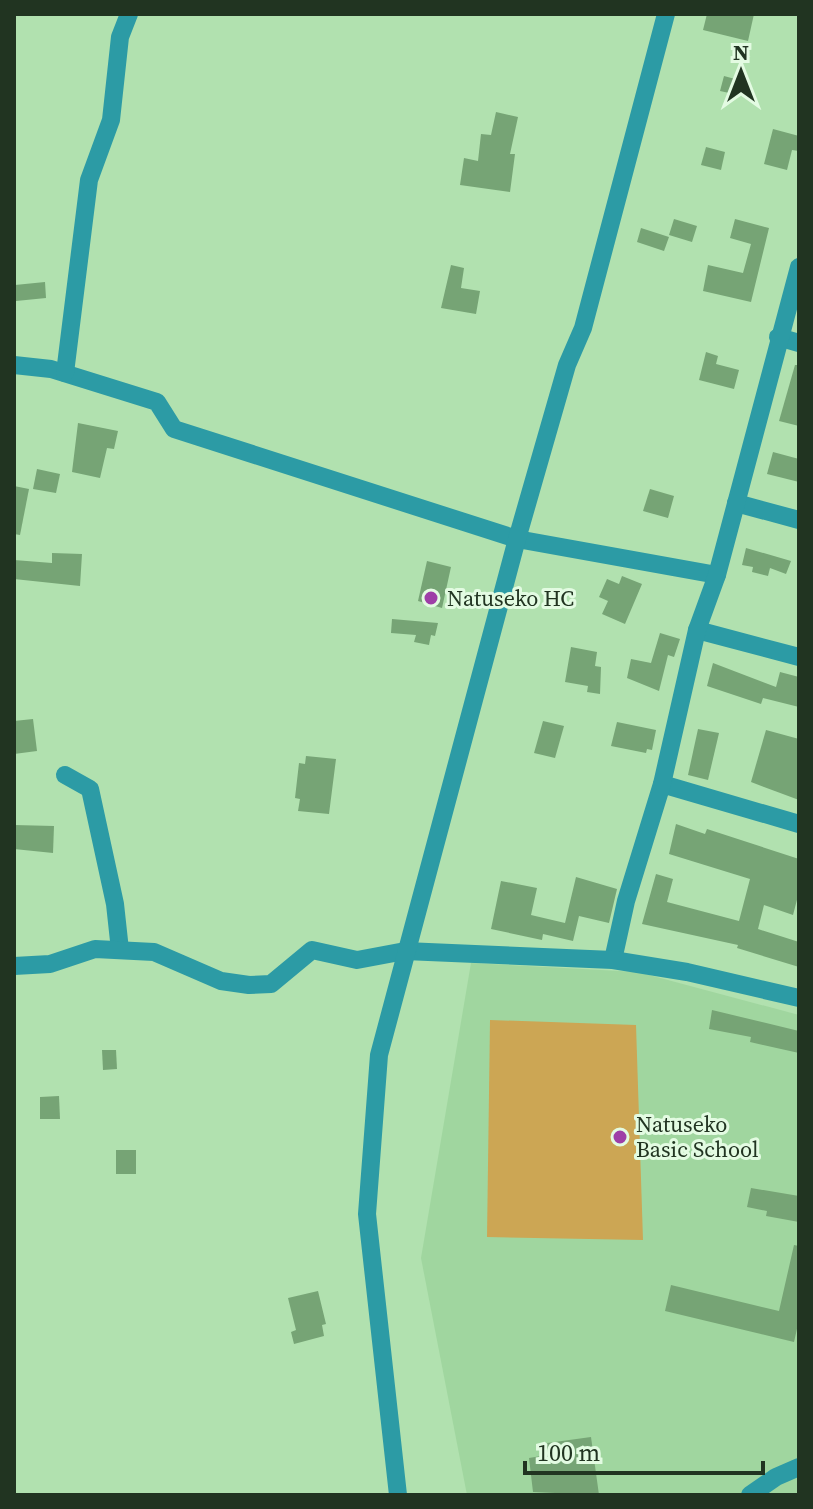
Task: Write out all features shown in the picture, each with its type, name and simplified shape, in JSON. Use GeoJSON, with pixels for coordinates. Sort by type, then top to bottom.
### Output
{"type":"FeatureCollection","features":[{"type":"Feature","properties":{"kind":"street"},"geometry":{"type":"LineString","coordinates":[[65,373],[89,180],[111,120],[120,37],[129,14]]}},
{"type":"Feature","properties":{"kind":"street"},"geometry":{"type":"LineString","coordinates":[[398,1495],[367,1214],[379,1055],[517,539],[567,365],[583,328],[666,14]]}},
{"type":"Feature","properties":{"kind":"street"},"geometry":{"type":"LineString","coordinates":[[613,960],[626,901],[662,784],[697,630],[717,575],[799,267]]}},
{"type":"Feature","properties":{"kind":"street"},"geometry":{"type":"LineString","coordinates":[[778,337],[799,343]]}},
{"type":"Feature","properties":{"kind":"street"},"geometry":{"type":"LineString","coordinates":[[14,365],[65,373],[157,402],[174,429],[517,539],[717,575]]}},
{"type":"Feature","properties":{"kind":"street"},"geometry":{"type":"LineString","coordinates":[[736,503],[799,520]]}},
{"type":"Feature","properties":{"kind":"street"},"geometry":{"type":"LineString","coordinates":[[697,630],[799,657]]}},
{"type":"Feature","properties":{"kind":"street"},"geometry":{"type":"LineString","coordinates":[[65,775],[90,789],[115,904],[120,950]]}},
{"type":"Feature","properties":{"kind":"street"},"geometry":{"type":"LineString","coordinates":[[662,784],[799,824]]}},
{"type":"Feature","properties":{"kind":"street"},"geometry":{"type":"LineString","coordinates":[[14,966],[50,964],[95,949],[154,952],[221,981],[249,985],[271,984],[312,950],[357,960],[405,951],[613,960],[687,972],[799,998]]}},
{"type":"Feature","properties":{"kind":"street"},"geometry":{"type":"LineString","coordinates":[[750,1495],[799,1467]]}},
{"type":"Feature","properties":{"kind":"shaded area","name":"Natuseko Basic School"},"geometry":{"type":"Polygon","coordinates":[[[471,963],[638,972],[799,1015],[799,1495],[467,1495],[421,1258],[471,963]]]}},
{"type":"Feature","properties":{"kind":"shaded area"},"geometry":{"type":"Polygon","coordinates":[[[490,1020],[636,1025],[643,1240],[487,1237],[490,1020]]]}},
{"type":"Feature","properties":{"kind":"building"},"geometry":{"type":"Polygon","coordinates":[[[707,14],[754,14],[748,41],[703,30],[707,14]]]}},
{"type":"Feature","properties":{"kind":"building"},"geometry":{"type":"Polygon","coordinates":[[[724,76],[746,82],[743,96],[720,91],[724,76]]]}},
{"type":"Feature","properties":{"kind":"building"},"geometry":{"type":"Polygon","coordinates":[[[496,112],[518,117],[510,154],[515,154],[510,192],[460,185],[464,158],[478,161],[481,134],[491,135],[496,112]]]}},
{"type":"Feature","properties":{"kind":"building"},"geometry":{"type":"Polygon","coordinates":[[[773,129],[799,136],[799,151],[792,150],[787,170],[764,164],[773,129]]]}},
{"type":"Feature","properties":{"kind":"building"},"geometry":{"type":"Polygon","coordinates":[[[706,147],[725,152],[721,170],[701,165],[706,147]]]}},
{"type":"Feature","properties":{"kind":"building"},"geometry":{"type":"Polygon","coordinates":[[[674,219],[697,226],[692,242],[669,235],[674,219]]]}},
{"type":"Feature","properties":{"kind":"building"},"geometry":{"type":"Polygon","coordinates":[[[735,219],[769,228],[751,302],[703,291],[708,265],[743,273],[751,244],[730,238],[735,219]]]}},
{"type":"Feature","properties":{"kind":"building"},"geometry":{"type":"Polygon","coordinates":[[[641,228],[669,237],[664,251],[637,242],[641,228]]]}},
{"type":"Feature","properties":{"kind":"building"},"geometry":{"type":"Polygon","coordinates":[[[451,265],[464,268],[461,288],[480,291],[476,314],[441,308],[451,265]]]}},
{"type":"Feature","properties":{"kind":"building"},"geometry":{"type":"Polygon","coordinates":[[[45,282],[46,298],[16,301],[15,285],[45,282]]]}},
{"type":"Feature","properties":{"kind":"building"},"geometry":{"type":"Polygon","coordinates":[[[706,352],[718,356],[716,364],[739,370],[734,389],[699,380],[706,352]]]}},
{"type":"Feature","properties":{"kind":"building"},"geometry":{"type":"Polygon","coordinates":[[[795,365],[799,365],[799,426],[779,421],[795,365]]]}},
{"type":"Feature","properties":{"kind":"building"},"geometry":{"type":"Polygon","coordinates":[[[78,423],[118,431],[114,449],[107,448],[100,478],[72,472],[78,423]]]}},
{"type":"Feature","properties":{"kind":"building"},"geometry":{"type":"Polygon","coordinates":[[[773,452],[799,459],[799,482],[767,474],[773,452]]]}},
{"type":"Feature","properties":{"kind":"building"},"geometry":{"type":"Polygon","coordinates":[[[37,469],[60,474],[56,493],[33,489],[37,469]]]}},
{"type":"Feature","properties":{"kind":"building"},"geometry":{"type":"Polygon","coordinates":[[[14,486],[29,489],[20,535],[14,534],[14,486]]]}},
{"type":"Feature","properties":{"kind":"building"},"geometry":{"type":"Polygon","coordinates":[[[650,489],[674,496],[668,518],[643,511],[650,489]]]}},
{"type":"Feature","properties":{"kind":"building"},"geometry":{"type":"Polygon","coordinates":[[[746,548],[791,561],[786,574],[770,568],[768,576],[752,572],[753,567],[742,565],[746,548]]]}},
{"type":"Feature","properties":{"kind":"building"},"geometry":{"type":"Polygon","coordinates":[[[52,553],[82,554],[80,586],[14,579],[14,560],[52,563],[52,553]]]}},
{"type":"Feature","properties":{"kind":"building"},"geometry":{"type":"Polygon","coordinates":[[[427,561],[451,567],[442,608],[418,601],[427,561]]]}},
{"type":"Feature","properties":{"kind":"building"},"geometry":{"type":"Polygon","coordinates":[[[622,576],[642,584],[625,624],[602,614],[608,601],[599,597],[607,579],[619,584],[622,576]]]}},
{"type":"Feature","properties":{"kind":"building"},"geometry":{"type":"Polygon","coordinates":[[[392,619],[438,623],[435,636],[431,635],[429,645],[414,642],[416,635],[391,633],[392,619]]]}},
{"type":"Feature","properties":{"kind":"building"},"geometry":{"type":"Polygon","coordinates":[[[660,633],[680,639],[674,657],[668,655],[659,691],[627,678],[631,659],[651,663],[660,633]]]}},
{"type":"Feature","properties":{"kind":"building"},"geometry":{"type":"Polygon","coordinates":[[[571,647],[597,652],[595,666],[601,667],[600,694],[587,692],[588,686],[565,682],[571,647]]]}},
{"type":"Feature","properties":{"kind":"building"},"geometry":{"type":"Polygon","coordinates":[[[713,663],[776,687],[780,672],[799,677],[799,707],[763,698],[761,704],[707,686],[713,663]]]}},
{"type":"Feature","properties":{"kind":"building"},"geometry":{"type":"Polygon","coordinates":[[[33,719],[37,751],[14,754],[14,721],[33,719]]]}},
{"type":"Feature","properties":{"kind":"building"},"geometry":{"type":"Polygon","coordinates":[[[543,721],[564,726],[555,758],[534,753],[543,721]]]}},
{"type":"Feature","properties":{"kind":"building"},"geometry":{"type":"Polygon","coordinates":[[[617,722],[656,730],[652,750],[647,749],[646,753],[611,746],[617,722]]]}},
{"type":"Feature","properties":{"kind":"building"},"geometry":{"type":"Polygon","coordinates":[[[698,729],[719,733],[708,780],[688,775],[698,729]]]}},
{"type":"Feature","properties":{"kind":"building"},"geometry":{"type":"Polygon","coordinates":[[[766,730],[799,739],[799,800],[751,782],[766,730]]]}},
{"type":"Feature","properties":{"kind":"building"},"geometry":{"type":"Polygon","coordinates":[[[306,756],[336,759],[329,814],[298,811],[300,799],[295,798],[299,763],[305,764],[306,756]]]}},
{"type":"Feature","properties":{"kind":"building"},"geometry":{"type":"Polygon","coordinates":[[[676,824],[705,834],[707,829],[799,859],[799,892],[793,915],[764,905],[758,929],[799,942],[799,967],[737,948],[738,945],[642,924],[656,874],[673,879],[667,902],[739,921],[750,879],[669,854],[676,824]]]}},
{"type":"Feature","properties":{"kind":"building"},"geometry":{"type":"Polygon","coordinates":[[[14,825],[54,826],[53,853],[14,849],[14,825]]]}},
{"type":"Feature","properties":{"kind":"building"},"geometry":{"type":"Polygon","coordinates":[[[576,877],[617,889],[609,923],[579,916],[573,941],[543,934],[542,940],[491,929],[501,881],[537,888],[531,915],[565,923],[576,877]]]}},
{"type":"Feature","properties":{"kind":"building"},"geometry":{"type":"Polygon","coordinates":[[[712,1010],[799,1031],[799,1053],[750,1042],[751,1037],[709,1029],[712,1010]]]}},
{"type":"Feature","properties":{"kind":"building"},"geometry":{"type":"Polygon","coordinates":[[[102,1050],[116,1050],[117,1069],[103,1070],[102,1050]]]}},
{"type":"Feature","properties":{"kind":"building"},"geometry":{"type":"Polygon","coordinates":[[[59,1096],[60,1119],[40,1119],[40,1097],[59,1096]]]}},
{"type":"Feature","properties":{"kind":"building"},"geometry":{"type":"Polygon","coordinates":[[[116,1150],[136,1150],[136,1174],[116,1174],[116,1150]]]}},
{"type":"Feature","properties":{"kind":"building"},"geometry":{"type":"Polygon","coordinates":[[[751,1188],[799,1196],[799,1222],[766,1216],[767,1211],[747,1207],[751,1188]]]}},
{"type":"Feature","properties":{"kind":"building"},"geometry":{"type":"Polygon","coordinates":[[[794,1245],[799,1246],[799,1320],[794,1342],[665,1311],[671,1285],[779,1311],[794,1245]]]}},
{"type":"Feature","properties":{"kind":"building"},"geometry":{"type":"Polygon","coordinates":[[[318,1291],[326,1324],[322,1325],[324,1336],[294,1344],[291,1332],[296,1330],[288,1298],[318,1291]]]}},
{"type":"Feature","properties":{"kind":"building"},"geometry":{"type":"Polygon","coordinates":[[[591,1437],[599,1495],[533,1492],[529,1458],[541,1456],[540,1444],[591,1437]]]}},
{"type":"Feature","properties":{"kind":"place","name":"Natuseko HC"},"geometry":{"type":"Point","coordinates":[431,598]}},
{"type":"Feature","properties":{"kind":"place","name":"Natuseko Basic School"},"geometry":{"type":"Point","coordinates":[620,1137]}}]}
